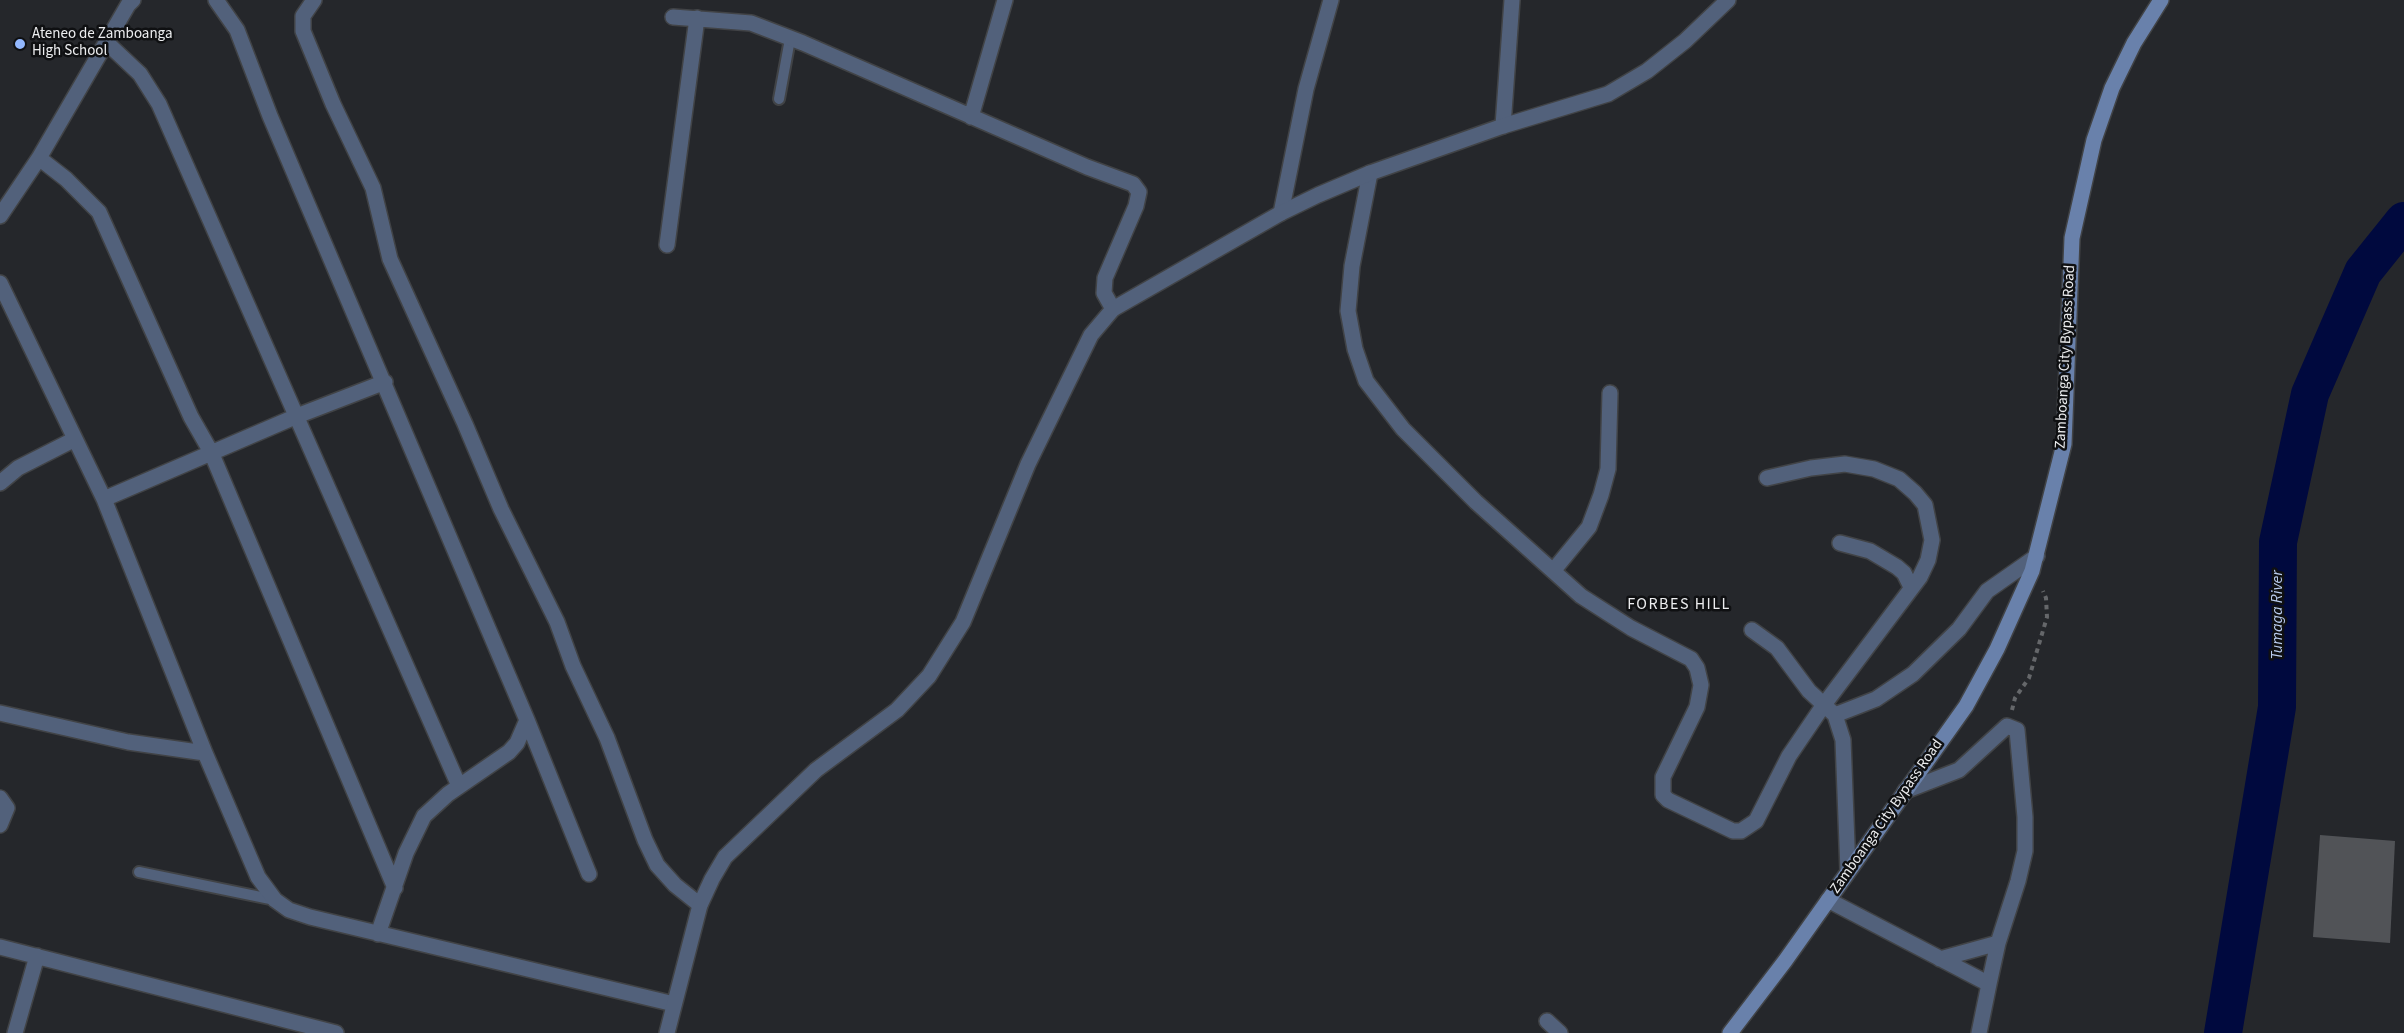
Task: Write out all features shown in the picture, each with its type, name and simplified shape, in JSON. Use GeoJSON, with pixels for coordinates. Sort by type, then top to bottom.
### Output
{"type":"FeatureCollection","features":[{"type":"Feature","properties":{"kind":"main road","name":"Zamboanga City Bypass Road"},"geometry":{"type":"LineString","coordinates":[[1730,1033],[1785,961],[1966,706],[1997,649],[2032,571],[2064,444],[2072,238],[2094,140],[2112,88],[2134,43],[2161,0]]}},
{"type":"Feature","properties":{"kind":"street"},"geometry":{"type":"LineString","coordinates":[[0,216],[39,158],[128,4],[133,0]]}},
{"type":"Feature","properties":{"kind":"street"},"geometry":{"type":"LineString","coordinates":[[216,0],[237,30],[270,116],[385,382],[589,874]]}},
{"type":"Feature","properties":{"kind":"street"},"geometry":{"type":"LineString","coordinates":[[314,0],[303,16],[303,31],[333,104],[374,188],[390,259],[501,509],[557,622],[573,666],[607,738],[645,840],[657,865],[675,885],[700,905]]}},
{"type":"Feature","properties":{"kind":"street"},"geometry":{"type":"LineString","coordinates":[[971,117],[1005,0]]}},
{"type":"Feature","properties":{"kind":"street"},"geometry":{"type":"LineString","coordinates":[[1281,213],[1306,88],[1331,0]]}},
{"type":"Feature","properties":{"kind":"street"},"geometry":{"type":"LineString","coordinates":[[1503,126],[1512,0]]}},
{"type":"Feature","properties":{"kind":"street"},"geometry":{"type":"LineString","coordinates":[[667,1033],[700,905],[725,857],[816,770],[897,710],[929,676],[963,622],[1028,464],[1091,335],[1113,309],[1281,213],[1370,173],[1503,126],[1608,94],[1647,72],[1685,41],[1728,0]]}},
{"type":"Feature","properties":{"kind":"street"},"geometry":{"type":"LineString","coordinates":[[673,17],[752,23],[1087,167],[1120,178],[1137,188],[1136,206],[1105,278],[1104,293],[1113,309]]}},
{"type":"Feature","properties":{"kind":"street"},"geometry":{"type":"LineString","coordinates":[[667,244],[697,18]]}},
{"type":"Feature","properties":{"kind":"street"},"geometry":{"type":"LineString","coordinates":[[106,42],[140,74],[159,104],[459,786]]}},
{"type":"Feature","properties":{"kind":"street"},"geometry":{"type":"LineString","coordinates":[[39,158],[66,179],[99,212],[191,417],[211,452],[395,888]]}},
{"type":"Feature","properties":{"kind":"street"},"geometry":{"type":"LineString","coordinates":[[1370,173],[1352,266],[1348,311],[1355,349],[1366,381],[1403,429],[1476,502],[1581,596],[1631,628],[1691,659],[1697,668],[1701,685],[1697,707],[1663,777],[1661,789],[1668,800],[1724,828],[1741,831],[1756,821],[1789,756],[1829,710],[1920,577],[1928,560],[1932,540],[1925,505],[1899,478],[1874,469],[1845,464],[1811,468],[1767,478]]}},
{"type":"Feature","properties":{"kind":"street"},"geometry":{"type":"LineString","coordinates":[[0,283],[104,499],[204,753],[258,877],[275,900],[289,910],[378,934],[674,1004]]}},
{"type":"Feature","properties":{"kind":"street"},"geometry":{"type":"LineString","coordinates":[[104,499],[297,416],[385,382]]}},
{"type":"Feature","properties":{"kind":"street"},"geometry":{"type":"LineString","coordinates":[[1553,571],[1589,527],[1601,495],[1608,469],[1610,393]]}},
{"type":"Feature","properties":{"kind":"street"},"geometry":{"type":"LineString","coordinates":[[0,483],[18,468],[75,439]]}},
{"type":"Feature","properties":{"kind":"street"},"geometry":{"type":"LineString","coordinates":[[1840,543],[1870,551],[1897,567],[1904,573],[1911,587]]}},
{"type":"Feature","properties":{"kind":"street"},"geometry":{"type":"LineString","coordinates":[[1829,710],[1876,699],[1913,674],[1959,629],[1988,591],[2037,556]]}},
{"type":"Feature","properties":{"kind":"street"},"geometry":{"type":"LineString","coordinates":[[1752,630],[1777,648],[1829,710],[1843,740],[1848,871]]}},
{"type":"Feature","properties":{"kind":"street"},"geometry":{"type":"LineString","coordinates":[[0,713],[128,742],[204,753]]}},
{"type":"Feature","properties":{"kind":"street"},"geometry":{"type":"LineString","coordinates":[[378,934],[406,853],[424,816],[459,786],[509,752],[517,742],[527,720]]}},
{"type":"Feature","properties":{"kind":"street"},"geometry":{"type":"LineString","coordinates":[[1905,791],[1959,770],[2007,726],[2017,730],[2025,817],[2025,851],[1998,943],[1979,1033]]}},
{"type":"Feature","properties":{"kind":"street"},"geometry":{"type":"LineString","coordinates":[[0,798],[7,808],[0,825]]}},
{"type":"Feature","properties":{"kind":"street"},"geometry":{"type":"LineString","coordinates":[[1828,900],[1989,984]]}},
{"type":"Feature","properties":{"kind":"street"},"geometry":{"type":"LineString","coordinates":[[1940,959],[1998,943]]}},
{"type":"Feature","properties":{"kind":"street"},"geometry":{"type":"LineString","coordinates":[[0,947],[336,1033]]}},
{"type":"Feature","properties":{"kind":"street"},"geometry":{"type":"LineString","coordinates":[[18,1032],[38,956]]}},
{"type":"Feature","properties":{"kind":"street"},"geometry":{"type":"LineString","coordinates":[[1547,1022],[1560,1033]]}},
{"type":"Feature","properties":{"kind":"lane"},"geometry":{"type":"LineString","coordinates":[[779,99],[790,39]]}},
{"type":"Feature","properties":{"kind":"lane"},"geometry":{"type":"LineString","coordinates":[[140,872],[275,900]]}},
{"type":"Feature","properties":{"kind":"path"},"geometry":{"type":"LineString","coordinates":[[2007,726],[2015,699],[2029,678],[2047,617],[2046,598],[2032,571]]}},
{"type":"Feature","properties":{"kind":"building"},"geometry":{"type":"Polygon","coordinates":[[[2320,835],[2395,841],[2390,943],[2313,937],[2320,835]]]}},
{"type":"Feature","properties":{"kind":"waterway","name":"Tumaga River"},"geometry":{"type":"LineString","coordinates":[[2223,1033],[2277,707],[2278,542],[2310,394],[2363,272],[2404,221]]}},
{"type":"Feature","properties":{"kind":"place","name":"Ateneo de Zamboanga High School"},"geometry":{"type":"Point","coordinates":[20,44]}},
{"type":"Feature","properties":{"kind":"district","name":"FORBES HILL"},"geometry":{"type":"Point","coordinates":[1679,605]}}]}
